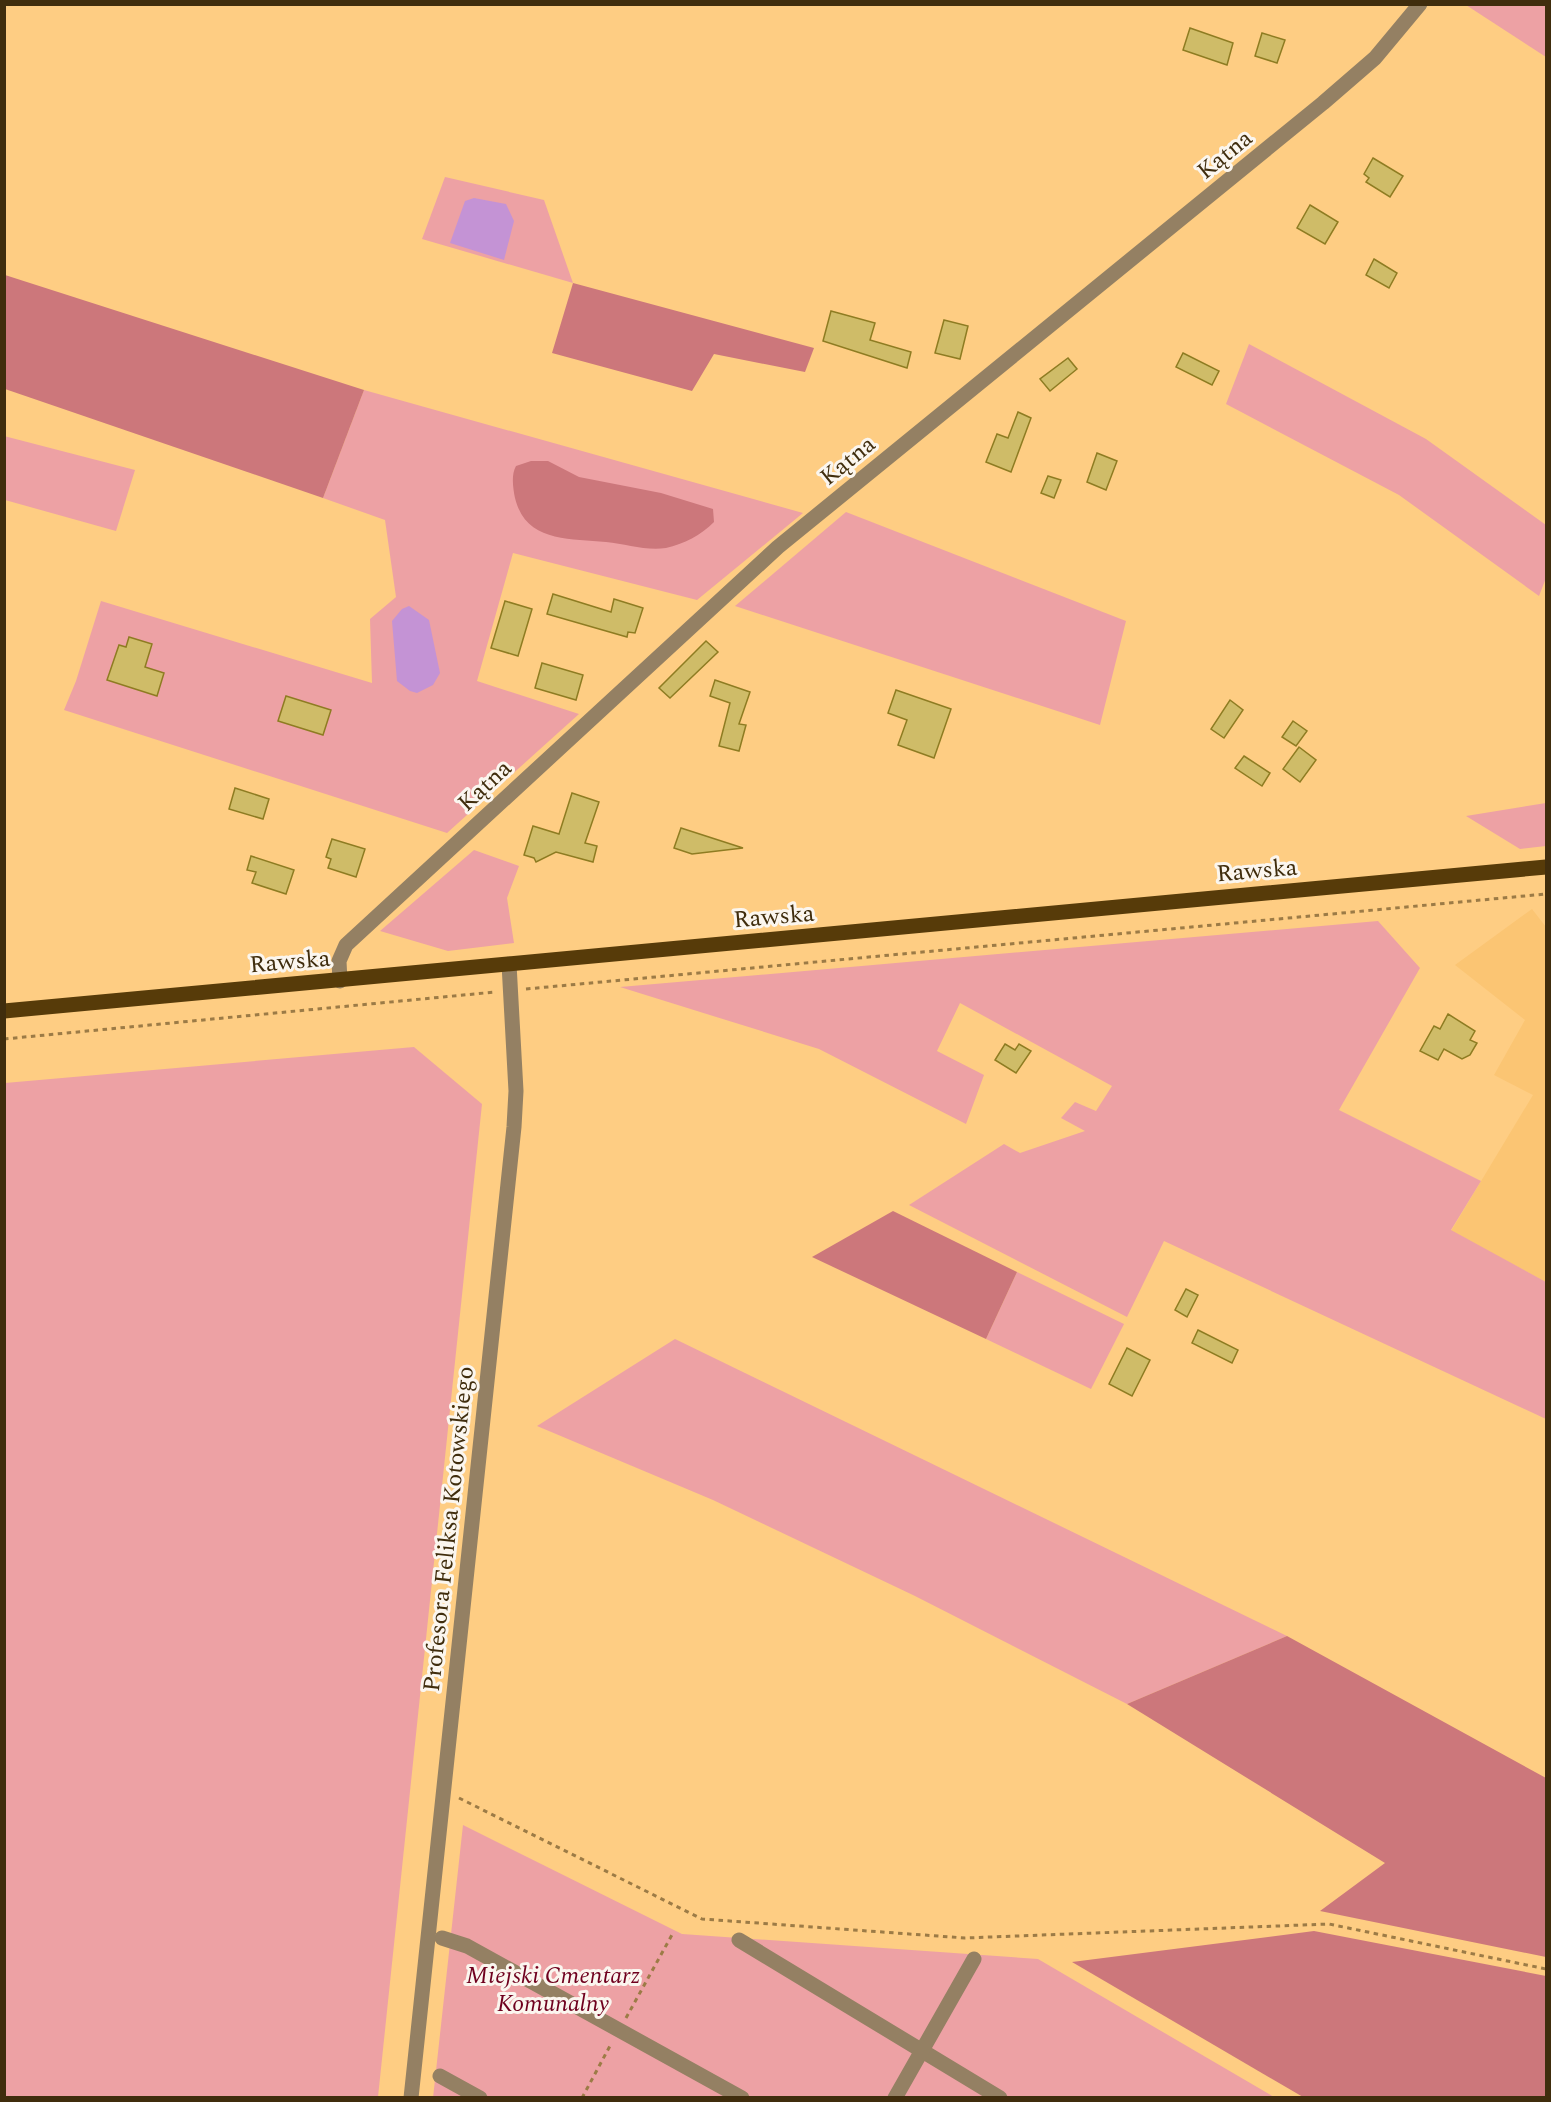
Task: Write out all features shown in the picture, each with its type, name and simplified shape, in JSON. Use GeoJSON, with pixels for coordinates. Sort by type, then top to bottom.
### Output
{"type":"FeatureCollection","features":[{"type":"Feature","properties":{"kind":"main road","name":"Rawska"},"geometry":{"type":"LineString","coordinates":[[4,1011],[1546,867]]}},
{"type":"Feature","properties":{"kind":"street","name":"Kątna"},"geometry":{"type":"LineString","coordinates":[[340,981],[339,962],[345,945],[778,547],[1323,103],[1375,58],[1420,4]]}},
{"type":"Feature","properties":{"kind":"street","name":"Profesora Feliksa Kotowskiego"},"geometry":{"type":"LineString","coordinates":[[411,2097],[514,1127],[516,1091],[509,964]]}},
{"type":"Feature","properties":{"kind":"street"},"geometry":{"type":"LineString","coordinates":[[442,1938],[467,1946],[742,2097]]}},
{"type":"Feature","properties":{"kind":"street"},"geometry":{"type":"LineString","coordinates":[[739,1940],[1000,2097]]}},
{"type":"Feature","properties":{"kind":"street"},"geometry":{"type":"LineString","coordinates":[[895,2097],[974,1959]]}},
{"type":"Feature","properties":{"kind":"street"},"geometry":{"type":"LineString","coordinates":[[440,2076],[480,2097]]}},
{"type":"Feature","properties":{"kind":"path"},"geometry":{"type":"LineString","coordinates":[[4,1039],[1546,894]]}},
{"type":"Feature","properties":{"kind":"path"},"geometry":{"type":"LineString","coordinates":[[444,1790],[702,1919],[965,1938],[1329,1924],[1546,1969]]}},
{"type":"Feature","properties":{"kind":"shaded area"},"geometry":{"type":"Polygon","coordinates":[[[474,198],[506,204],[514,221],[504,260],[450,243],[465,201],[474,198]]]}},
{"type":"Feature","properties":{"kind":"shaded area"},"geometry":{"type":"Polygon","coordinates":[[[5,275],[364,390],[323,498],[5,389],[5,275]]]}},
{"type":"Feature","properties":{"kind":"shaded area"},"geometry":{"type":"Polygon","coordinates":[[[573,283],[814,348],[805,372],[714,354],[692,391],[552,353],[573,283]]]}},
{"type":"Feature","properties":{"kind":"shaded area"},"geometry":{"type":"Polygon","coordinates":[[[531,461],[548,461],[579,477],[661,493],[713,509],[714,522],[704,531],[686,541],[658,549],[564,538],[539,531],[521,513],[515,498],[513,482],[516,466],[531,461]]]}},
{"type":"Feature","properties":{"kind":"shaded area"},"geometry":{"type":"Polygon","coordinates":[[[409,606],[429,620],[440,673],[433,685],[417,693],[410,691],[397,681],[392,621],[402,609],[409,606]]]}},
{"type":"Feature","properties":{"kind":"shaded area"},"geometry":{"type":"Polygon","coordinates":[[[1532,909],[1546,927],[1546,1282],[1451,1231],[1533,1095],[1494,1075],[1525,1020],[1455,965],[1532,909]]]}},
{"type":"Feature","properties":{"kind":"shaded area"},"geometry":{"type":"Polygon","coordinates":[[[893,1211],[1017,1272],[986,1339],[812,1257],[893,1211]]]}},
{"type":"Feature","properties":{"kind":"shaded area"},"geometry":{"type":"Polygon","coordinates":[[[1287,1636],[1546,1778],[1546,1957],[1320,1911],[1385,1863],[1127,1704],[1287,1636]]]}},
{"type":"Feature","properties":{"kind":"shaded area"},"geometry":{"type":"Polygon","coordinates":[[[1314,1931],[1546,1976],[1546,2097],[1303,2097],[1072,1962],[1314,1931]]]}},
{"type":"Feature","properties":{"kind":"green space"},"geometry":{"type":"Polygon","coordinates":[[[1466,5],[1546,5],[1546,57],[1466,5]]]}},
{"type":"Feature","properties":{"kind":"green space"},"geometry":{"type":"Polygon","coordinates":[[[445,177],[544,200],[573,283],[422,239],[445,177]]]}},
{"type":"Feature","properties":{"kind":"green space"},"geometry":{"type":"Polygon","coordinates":[[[1249,344],[1426,439],[1546,525],[1546,578],[1539,596],[1399,495],[1226,404],[1249,344]]]}},
{"type":"Feature","properties":{"kind":"green space"},"geometry":{"type":"Polygon","coordinates":[[[364,390],[803,513],[697,600],[513,553],[477,681],[579,714],[447,833],[64,710],[76,681],[101,601],[372,683],[370,619],[396,597],[385,520],[323,498],[364,390]]]}},
{"type":"Feature","properties":{"kind":"green space"},"geometry":{"type":"Polygon","coordinates":[[[4,436],[135,470],[116,531],[5,500],[4,436]]]}},
{"type":"Feature","properties":{"kind":"green space"},"geometry":{"type":"Polygon","coordinates":[[[846,512],[1126,621],[1100,725],[735,606],[846,512]]]}},
{"type":"Feature","properties":{"kind":"green space"},"geometry":{"type":"Polygon","coordinates":[[[1546,803],[1546,846],[1520,849],[1466,816],[1546,803]]]}},
{"type":"Feature","properties":{"kind":"green space"},"geometry":{"type":"Polygon","coordinates":[[[474,850],[519,866],[507,898],[514,943],[448,951],[380,931],[474,850]]]}},
{"type":"Feature","properties":{"kind":"green space"},"geometry":{"type":"Polygon","coordinates":[[[1378,921],[1420,968],[1339,1110],[1481,1181],[1451,1230],[1546,1282],[1546,1419],[1164,1241],[1127,1317],[909,1205],[1004,1144],[1020,1153],[1085,1131],[1061,1118],[1075,1102],[1096,1111],[1112,1086],[960,1003],[937,1051],[984,1075],[966,1124],[819,1049],[620,987],[1378,921]]]}},
{"type":"Feature","properties":{"kind":"green space"},"geometry":{"type":"Polygon","coordinates":[[[414,1047],[482,1104],[378,2097],[5,2097],[5,1083],[414,1047]]]}},
{"type":"Feature","properties":{"kind":"green space"},"geometry":{"type":"Polygon","coordinates":[[[1017,1272],[1124,1324],[1091,1389],[986,1339],[1017,1272]]]}},
{"type":"Feature","properties":{"kind":"green space"},"geometry":{"type":"Polygon","coordinates":[[[675,1339],[1287,1636],[1127,1704],[915,1596],[713,1500],[537,1426],[675,1339]]]}},
{"type":"Feature","properties":{"kind":"green space","name":"Miejski Cmentarz Komunalny"},"geometry":{"type":"Polygon","coordinates":[[[463,1825],[682,1934],[1038,1959],[1274,2097],[433,2098],[463,1825]]]}},
{"type":"Feature","properties":{"kind":"building"},"geometry":{"type":"Polygon","coordinates":[[[1190,28],[1233,43],[1227,65],[1183,50],[1190,28]]]}},
{"type":"Feature","properties":{"kind":"building"},"geometry":{"type":"Polygon","coordinates":[[[1262,33],[1285,40],[1277,63],[1255,56],[1262,33]]]}},
{"type":"Feature","properties":{"kind":"building"},"geometry":{"type":"Polygon","coordinates":[[[1373,158],[1403,176],[1390,197],[1366,182],[1369,178],[1364,174],[1373,158]]]}},
{"type":"Feature","properties":{"kind":"building"},"geometry":{"type":"Polygon","coordinates":[[[1310,205],[1338,222],[1325,244],[1297,228],[1310,205]]]}},
{"type":"Feature","properties":{"kind":"building"},"geometry":{"type":"Polygon","coordinates":[[[1374,259],[1397,273],[1389,288],[1366,275],[1374,259]]]}},
{"type":"Feature","properties":{"kind":"building"},"geometry":{"type":"Polygon","coordinates":[[[831,311],[875,323],[870,340],[911,352],[907,368],[823,341],[831,311]]]}},
{"type":"Feature","properties":{"kind":"building"},"geometry":{"type":"Polygon","coordinates":[[[944,320],[968,326],[960,359],[935,353],[944,320]]]}},
{"type":"Feature","properties":{"kind":"building"},"geometry":{"type":"Polygon","coordinates":[[[1183,353],[1219,371],[1212,385],[1176,367],[1183,353]]]}},
{"type":"Feature","properties":{"kind":"building"},"geometry":{"type":"Polygon","coordinates":[[[1068,358],[1077,369],[1050,391],[1040,379],[1068,358]]]}},
{"type":"Feature","properties":{"kind":"building"},"geometry":{"type":"Polygon","coordinates":[[[1018,412],[1031,418],[1011,472],[986,462],[997,434],[1008,438],[1018,412]]]}},
{"type":"Feature","properties":{"kind":"building"},"geometry":{"type":"Polygon","coordinates":[[[1097,453],[1117,461],[1106,490],[1087,482],[1097,453]]]}},
{"type":"Feature","properties":{"kind":"building"},"geometry":{"type":"Polygon","coordinates":[[[1048,476],[1061,480],[1054,498],[1041,493],[1048,476]]]}},
{"type":"Feature","properties":{"kind":"building"},"geometry":{"type":"Polygon","coordinates":[[[553,594],[611,612],[614,599],[643,608],[635,633],[628,632],[627,637],[547,614],[553,594]]]}},
{"type":"Feature","properties":{"kind":"building"},"geometry":{"type":"Polygon","coordinates":[[[505,601],[532,609],[518,656],[491,648],[505,601]]]}},
{"type":"Feature","properties":{"kind":"building"},"geometry":{"type":"Polygon","coordinates":[[[129,637],[152,644],[145,667],[164,673],[157,696],[107,680],[119,645],[126,647],[129,637]]]}},
{"type":"Feature","properties":{"kind":"building"},"geometry":{"type":"Polygon","coordinates":[[[706,641],[718,652],[670,698],[659,688],[706,641]]]}},
{"type":"Feature","properties":{"kind":"building"},"geometry":{"type":"Polygon","coordinates":[[[542,663],[583,675],[576,700],[535,688],[542,663]]]}},
{"type":"Feature","properties":{"kind":"building"},"geometry":{"type":"Polygon","coordinates":[[[715,680],[750,692],[739,724],[746,725],[739,751],[719,746],[730,703],[710,696],[715,680]]]}},
{"type":"Feature","properties":{"kind":"building"},"geometry":{"type":"Polygon","coordinates":[[[896,690],[951,709],[934,758],[898,745],[907,720],[888,713],[896,690]]]}},
{"type":"Feature","properties":{"kind":"building"},"geometry":{"type":"Polygon","coordinates":[[[286,696],[331,710],[323,735],[278,721],[286,696]]]}},
{"type":"Feature","properties":{"kind":"building"},"geometry":{"type":"Polygon","coordinates":[[[1230,700],[1243,710],[1224,738],[1211,729],[1230,700]]]}},
{"type":"Feature","properties":{"kind":"building"},"geometry":{"type":"Polygon","coordinates":[[[1293,721],[1307,731],[1296,746],[1282,737],[1293,721]]]}},
{"type":"Feature","properties":{"kind":"building"},"geometry":{"type":"Polygon","coordinates":[[[1299,747],[1316,760],[1300,782],[1283,769],[1299,747]]]}},
{"type":"Feature","properties":{"kind":"building"},"geometry":{"type":"Polygon","coordinates":[[[1244,756],[1270,773],[1262,786],[1235,768],[1244,756]]]}},
{"type":"Feature","properties":{"kind":"building"},"geometry":{"type":"Polygon","coordinates":[[[235,788],[269,799],[263,819],[229,809],[235,788]]]}},
{"type":"Feature","properties":{"kind":"building"},"geometry":{"type":"Polygon","coordinates":[[[572,793],[599,802],[585,843],[597,846],[593,862],[556,852],[536,862],[534,858],[524,855],[533,826],[559,834],[572,793]]]}},
{"type":"Feature","properties":{"kind":"building"},"geometry":{"type":"Polygon","coordinates":[[[681,828],[743,848],[692,854],[674,848],[681,828]]]}},
{"type":"Feature","properties":{"kind":"building"},"geometry":{"type":"Polygon","coordinates":[[[332,839],[365,849],[356,877],[328,868],[331,859],[326,857],[332,839]]]}},
{"type":"Feature","properties":{"kind":"building"},"geometry":{"type":"Polygon","coordinates":[[[251,856],[294,870],[286,894],[252,883],[256,872],[247,870],[251,856]]]}},
{"type":"Feature","properties":{"kind":"building"},"geometry":{"type":"Polygon","coordinates":[[[1448,1014],[1475,1031],[1470,1040],[1477,1043],[1470,1055],[1462,1059],[1444,1049],[1438,1060],[1420,1051],[1434,1026],[1440,1029],[1448,1014]]]}},
{"type":"Feature","properties":{"kind":"building"},"geometry":{"type":"Polygon","coordinates":[[[1005,1044],[1015,1050],[1019,1044],[1031,1051],[1016,1073],[995,1060],[1005,1044]]]}},
{"type":"Feature","properties":{"kind":"building"},"geometry":{"type":"Polygon","coordinates":[[[1186,1289],[1198,1295],[1187,1317],[1175,1310],[1186,1289]]]}},
{"type":"Feature","properties":{"kind":"building"},"geometry":{"type":"Polygon","coordinates":[[[1198,1330],[1238,1350],[1232,1363],[1192,1343],[1198,1330]]]}},
{"type":"Feature","properties":{"kind":"building"},"geometry":{"type":"Polygon","coordinates":[[[1127,1348],[1150,1360],[1132,1396],[1109,1384],[1127,1348]]]}}]}
